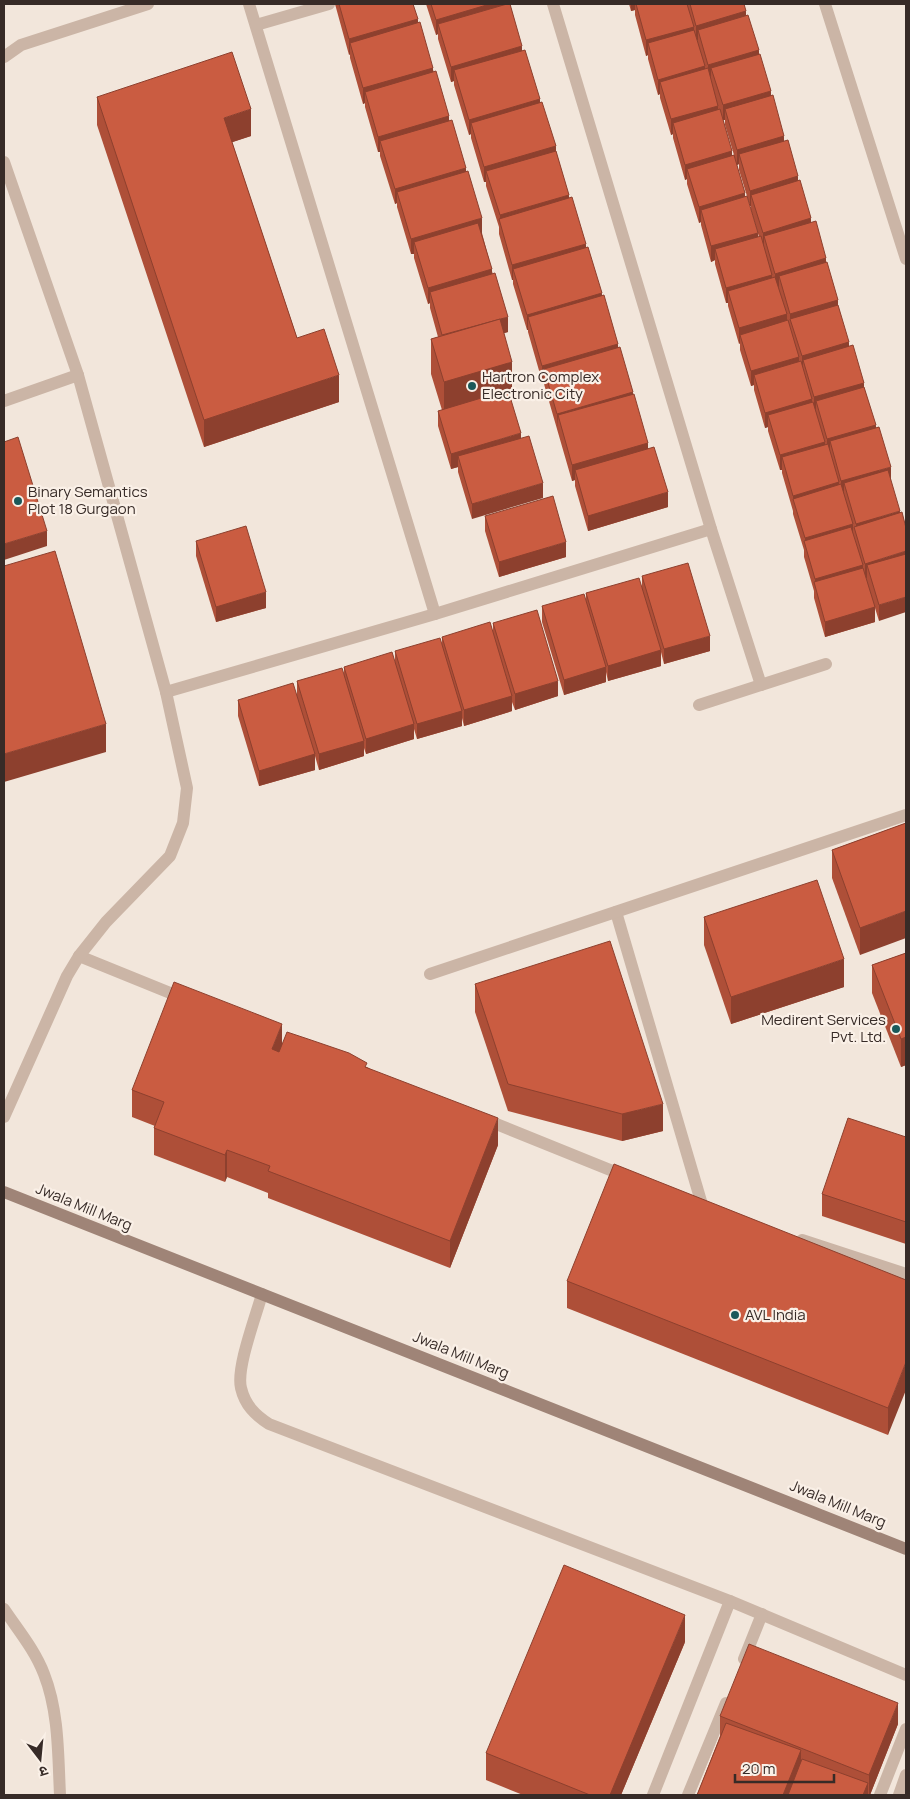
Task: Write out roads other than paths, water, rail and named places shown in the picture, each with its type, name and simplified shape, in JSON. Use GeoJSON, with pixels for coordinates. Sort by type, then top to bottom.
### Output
{"type":"FeatureCollection","features":[{"type":"Feature","properties":{"kind":"street"},"geometry":{"type":"LineString","coordinates":[[4,57],[21,45],[148,4]]}},
{"type":"Feature","properties":{"kind":"street"},"geometry":{"type":"LineString","coordinates":[[249,4],[436,614]]}},
{"type":"Feature","properties":{"kind":"street"},"geometry":{"type":"LineString","coordinates":[[256,25],[329,4]]}},
{"type":"Feature","properties":{"kind":"street"},"geometry":{"type":"LineString","coordinates":[[553,4],[711,529],[761,685]]}},
{"type":"Feature","properties":{"kind":"street"},"geometry":{"type":"LineString","coordinates":[[825,4],[906,258]]}},
{"type":"Feature","properties":{"kind":"street"},"geometry":{"type":"LineString","coordinates":[[4,162],[78,375],[166,692],[187,788],[183,824],[170,856],[106,922],[79,956],[67,976],[4,1117]]}},
{"type":"Feature","properties":{"kind":"street"},"geometry":{"type":"LineString","coordinates":[[4,401],[78,375]]}},
{"type":"Feature","properties":{"kind":"street"},"geometry":{"type":"LineString","coordinates":[[166,692],[436,614],[711,529]]}},
{"type":"Feature","properties":{"kind":"street"},"geometry":{"type":"LineString","coordinates":[[699,705],[826,664]]}},
{"type":"Feature","properties":{"kind":"street"},"geometry":{"type":"LineString","coordinates":[[430,974],[906,816]]}},
{"type":"Feature","properties":{"kind":"street"},"geometry":{"type":"LineString","coordinates":[[616,912],[708,1209],[684,1200]]}},
{"type":"Feature","properties":{"kind":"street"},"geometry":{"type":"LineString","coordinates":[[79,956],[195,1004]]}},
{"type":"Feature","properties":{"kind":"street"},"geometry":{"type":"LineString","coordinates":[[472,1115],[638,1182]]}},
{"type":"Feature","properties":{"kind":"street","name":"Jwala Mill Marg"},"geometry":{"type":"LineString","coordinates":[[4,1192],[906,1549]]}},
{"type":"Feature","properties":{"kind":"street"},"geometry":{"type":"LineString","coordinates":[[786,1235],[906,1274]]}},
{"type":"Feature","properties":{"kind":"street"},"geometry":{"type":"LineString","coordinates":[[262,1294],[244,1356],[241,1386],[246,1401],[255,1415],[269,1424],[730,1601],[906,1675]]}},
{"type":"Feature","properties":{"kind":"street"},"geometry":{"type":"LineString","coordinates":[[653,1795],[730,1601]]}},
{"type":"Feature","properties":{"kind":"street"},"geometry":{"type":"LineString","coordinates":[[4,1609],[33,1651],[44,1674],[53,1702],[60,1795]]}},
{"type":"Feature","properties":{"kind":"street"},"geometry":{"type":"LineString","coordinates":[[738,1672],[762,1614]]}},
{"type":"Feature","properties":{"kind":"street"},"geometry":{"type":"LineString","coordinates":[[688,1795],[731,1690]]}},
{"type":"Feature","properties":{"kind":"street"},"geometry":{"type":"LineString","coordinates":[[880,1795],[906,1729]]}},
{"type":"Feature","properties":{"kind":"street"},"geometry":{"type":"LineString","coordinates":[[899,1795],[906,1775]]}},
{"type":"Feature","properties":{"kind":"place","name":"Hartron Complex Electronic City"},"geometry":{"type":"Point","coordinates":[472,386]}},
{"type":"Feature","properties":{"kind":"place","name":"Binary Semantics Plot 18 Gurgaon"},"geometry":{"type":"Point","coordinates":[18,501]}},
{"type":"Feature","properties":{"kind":"place","name":"Medirent Services Pvt. Ltd."},"geometry":{"type":"Point","coordinates":[896,1029]}},
{"type":"Feature","properties":{"kind":"place","name":"AVL India"},"geometry":{"type":"Point","coordinates":[735,1315]}}]}
